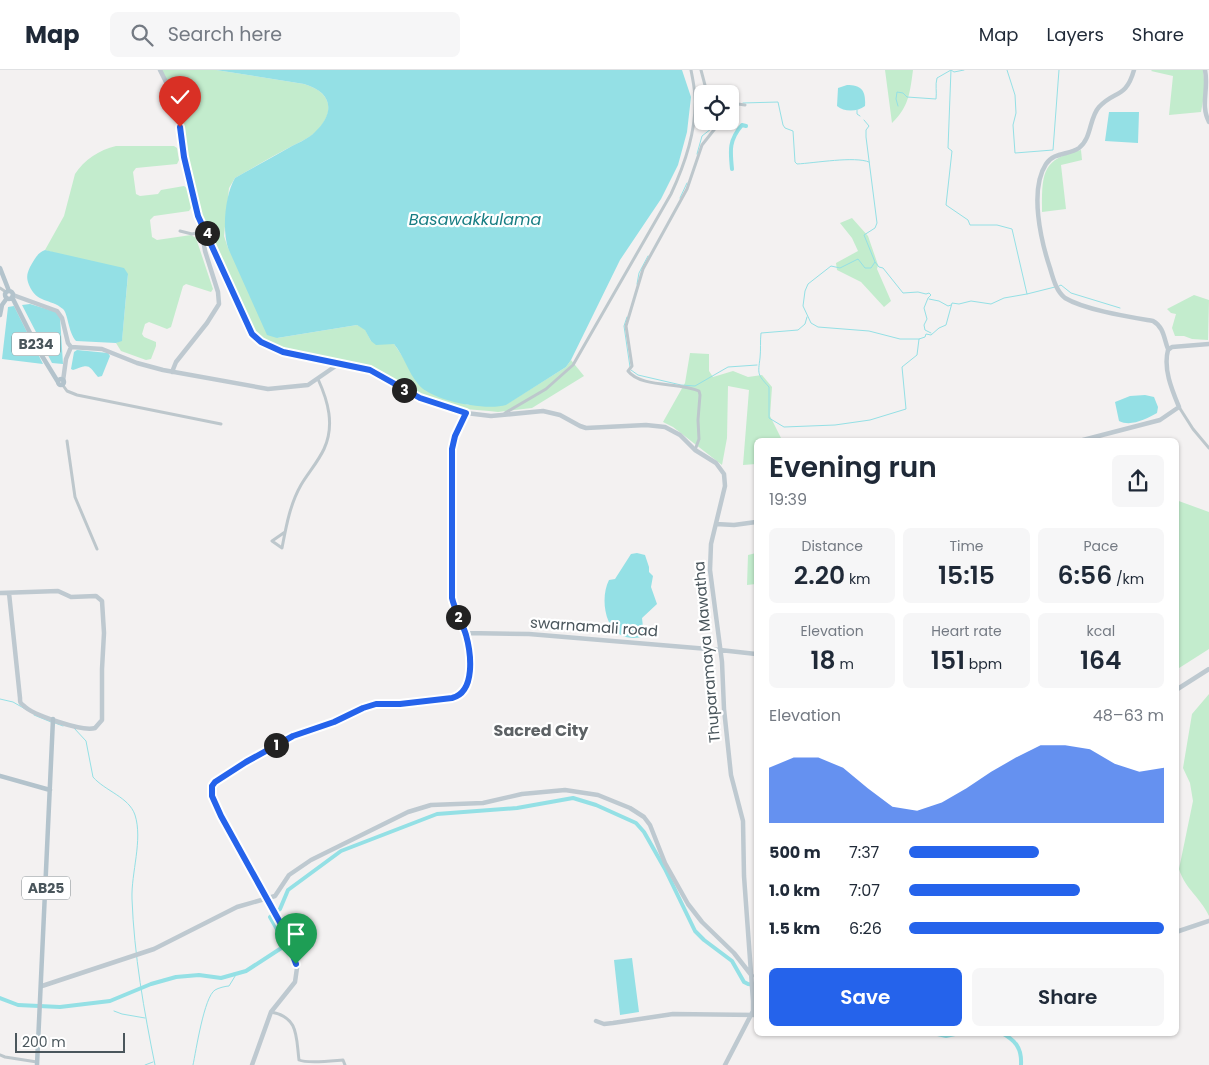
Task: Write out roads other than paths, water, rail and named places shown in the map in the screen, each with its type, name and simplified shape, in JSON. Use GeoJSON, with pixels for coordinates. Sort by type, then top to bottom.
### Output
{"type":"FeatureCollection","features":[{"type":"Feature","properties":{"kind":"main road"},"geometry":{"type":"LineString","coordinates":[[160,70],[170,90],[180,127],[184,157],[205,251],[218,292],[219,304],[207,323],[176,362],[172,372]]}},
{"type":"Feature","properties":{"kind":"main road"},"geometry":{"type":"LineString","coordinates":[[1091,438],[1160,420],[1179,407],[1168,376],[1166,356],[1168,349],[1160,327],[1154,321],[1110,313],[1067,298],[1058,290],[1055,284],[1045,255],[1039,226],[1038,200],[1041,174],[1045,165],[1054,157],[1081,146],[1098,108],[1124,90],[1132,78],[1134,70]]}},
{"type":"Feature","properties":{"kind":"main road"},"geometry":{"type":"LineString","coordinates":[[1205,70],[1207,89],[1204,109],[1209,122]]}},
{"type":"Feature","properties":{"kind":"main road"},"geometry":{"type":"LineString","coordinates":[[0,268],[7,291],[12,292],[11,297],[2,305],[0,315]]}},
{"type":"Feature","properties":{"kind":"main road"},"geometry":{"type":"LineString","coordinates":[[11,297],[57,311],[62,318],[71,348]]}},
{"type":"Feature","properties":{"kind":"main road","name":"B234"},"geometry":{"type":"LineString","coordinates":[[11,297],[39,351],[60,380]]}},
{"type":"Feature","properties":{"kind":"main road"},"geometry":{"type":"LineString","coordinates":[[1168,349],[1172,347],[1209,344]]}},
{"type":"Feature","properties":{"kind":"main road"},"geometry":{"type":"LineString","coordinates":[[71,348],[106,350],[137,363],[172,372],[268,389],[305,386],[340,363]]}},
{"type":"Feature","properties":{"kind":"main road"},"geometry":{"type":"LineString","coordinates":[[60,380],[71,348]]}},
{"type":"Feature","properties":{"kind":"main road","name":"Thuparamaya Mawatha"},"geometry":{"type":"LineString","coordinates":[[340,363],[374,371],[396,386],[420,398],[466,413],[491,416],[534,411],[547,412],[560,415],[580,426],[589,428],[659,425],[669,428],[680,435],[695,450],[721,468],[725,478],[725,489],[710,550],[710,563],[731,776],[743,821],[744,876],[754,1015]]}},
{"type":"Feature","properties":{"kind":"main road"},"geometry":{"type":"LineString","coordinates":[[252,1065],[271,1012],[295,982],[298,972],[292,949],[276,915],[218,809],[211,792],[213,784],[246,762],[293,736],[334,722],[363,708],[376,704],[410,703],[452,698],[460,695],[466,688],[470,656],[465,633],[455,610],[451,589],[451,465],[454,440],[466,413]]}},
{"type":"Feature","properties":{"kind":"main road"},"geometry":{"type":"LineString","coordinates":[[716,524],[734,525],[754,522]]}},
{"type":"Feature","properties":{"kind":"main road"},"geometry":{"type":"LineString","coordinates":[[0,593],[58,591],[71,597],[96,596],[103,603],[102,720],[95,728],[87,730],[53,719],[28,710],[20,702],[12,593]]}},
{"type":"Feature","properties":{"kind":"main road","name":"swarnamali road"},"geometry":{"type":"LineString","coordinates":[[465,633],[529,634],[754,654]]}},
{"type":"Feature","properties":{"kind":"main road"},"geometry":{"type":"LineString","coordinates":[[1179,688],[1209,669]]}},
{"type":"Feature","properties":{"kind":"main road","name":"AB25"},"geometry":{"type":"LineString","coordinates":[[37,1063],[53,719]]}},
{"type":"Feature","properties":{"kind":"main road"},"geometry":{"type":"LineString","coordinates":[[0,776],[50,790]]}},
{"type":"Feature","properties":{"kind":"main road"},"geometry":{"type":"LineString","coordinates":[[42,986],[134,956],[167,943],[237,907],[268,901],[277,894],[289,875],[311,860],[408,812],[431,805],[483,803],[522,794],[573,790],[598,795],[644,816],[688,904],[702,922],[729,947],[752,978]]}},
{"type":"Feature","properties":{"kind":"main road"},"geometry":{"type":"LineString","coordinates":[[1179,931],[1209,921]]}},
{"type":"Feature","properties":{"kind":"main road"},"geometry":{"type":"LineString","coordinates":[[740,960],[746,960],[750,956]]}},
{"type":"Feature","properties":{"kind":"main road"},"geometry":{"type":"LineString","coordinates":[[596,1021],[604,1024],[613,1024],[673,1014],[754,1015],[725,1065]]}},
{"type":"Feature","properties":{"kind":"street"},"geometry":{"type":"LineString","coordinates":[[503,415],[546,389],[573,365],[671,194],[692,138],[695,121],[696,102],[692,70]]}},
{"type":"Feature","properties":{"kind":"street"},"geometry":{"type":"LineString","coordinates":[[701,70],[705,85]]}},
{"type":"Feature","properties":{"kind":"street"},"geometry":{"type":"LineString","coordinates":[[739,104],[745,104]]}},
{"type":"Feature","properties":{"kind":"street"},"geometry":{"type":"LineString","coordinates":[[695,450],[699,439],[699,391],[643,379],[631,374],[628,371],[632,366],[626,326],[643,269],[688,189],[702,145],[713,130]]}},
{"type":"Feature","properties":{"kind":"street"},"geometry":{"type":"LineString","coordinates":[[198,216],[252,334],[261,342],[283,352],[340,363]]}},
{"type":"Feature","properties":{"kind":"street"},"geometry":{"type":"LineString","coordinates":[[180,230],[192,234],[201,232]]}},
{"type":"Feature","properties":{"kind":"street"},"geometry":{"type":"LineString","coordinates":[[0,288],[7,291]]}},
{"type":"Feature","properties":{"kind":"street"},"geometry":{"type":"LineString","coordinates":[[285,532],[272,542],[282,548],[294,499],[324,449],[330,427],[327,401],[318,378]]}},
{"type":"Feature","properties":{"kind":"street"},"geometry":{"type":"LineString","coordinates":[[60,380],[69,392],[221,424]]}},
{"type":"Feature","properties":{"kind":"street"},"geometry":{"type":"LineString","coordinates":[[1179,407],[1193,429],[1209,448]]}},
{"type":"Feature","properties":{"kind":"street"},"geometry":{"type":"LineString","coordinates":[[67,441],[75,497],[97,549]]}},
{"type":"Feature","properties":{"kind":"street"},"geometry":{"type":"LineString","coordinates":[[271,1012],[290,1020],[296,1031],[300,1062],[343,1060],[345,1065]]}},
{"type":"Feature","properties":{"kind":"street"},"geometry":{"type":"LineString","coordinates":[[0,1055],[37,1063]]}},
{"type":"Feature","properties":{"kind":"water","name":"Basawakkulama"},"geometry":{"type":"Polygon","coordinates":[[[216,70],[682,70],[691,97],[687,132],[678,165],[661,199],[620,260],[571,360],[566,367],[506,405],[486,407],[446,400],[425,390],[418,384],[394,344],[376,345],[371,341],[365,330],[357,325],[277,338],[267,335],[228,248],[225,231],[225,212],[229,193],[235,178],[315,132],[322,125],[326,117],[328,104],[320,92],[304,84],[216,70]]]}},
{"type":"Feature","properties":{"kind":"water"},"geometry":{"type":"Polygon","coordinates":[[[847,85],[856,86],[862,90],[865,96],[865,106],[851,111],[837,106],[838,88],[847,85]]]}},
{"type":"Feature","properties":{"kind":"water"},"geometry":{"type":"Polygon","coordinates":[[[1109,112],[1139,112],[1138,143],[1105,141],[1109,112]]]}},
{"type":"Feature","properties":{"kind":"water"},"geometry":{"type":"Polygon","coordinates":[[[45,250],[124,268],[128,274],[122,341],[116,343],[76,341],[71,333],[65,311],[53,303],[40,298],[32,291],[27,280],[28,272],[36,257],[45,250]]]}},
{"type":"Feature","properties":{"kind":"water"},"geometry":{"type":"Polygon","coordinates":[[[30,304],[57,312],[60,317],[63,364],[52,363],[22,305],[30,304]]]}},
{"type":"Feature","properties":{"kind":"water"},"geometry":{"type":"Polygon","coordinates":[[[14,306],[43,364],[2,359],[8,307],[14,306]]]}},
{"type":"Feature","properties":{"kind":"water"},"geometry":{"type":"Polygon","coordinates":[[[77,350],[108,353],[110,356],[102,376],[98,377],[88,366],[71,369],[74,352],[77,350]]]}},
{"type":"Feature","properties":{"kind":"water"},"geometry":{"type":"Polygon","coordinates":[[[1145,395],[1154,397],[1158,407],[1157,413],[1133,423],[1119,421],[1115,402],[1130,396],[1145,395]]]}},
{"type":"Feature","properties":{"kind":"water"},"geometry":{"type":"Polygon","coordinates":[[[631,554],[645,555],[649,572],[653,576],[651,587],[657,604],[642,618],[643,627],[647,631],[645,637],[632,638],[621,635],[610,625],[605,610],[605,594],[609,580],[615,579],[631,554]]]}},
{"type":"Feature","properties":{"kind":"water"},"geometry":{"type":"Polygon","coordinates":[[[632,958],[639,1012],[620,1015],[614,960],[632,958]]]}},
{"type":"Feature","properties":{"kind":"waterway"},"geometry":{"type":"LineString","coordinates":[[951,70],[948,148],[952,151],[946,205],[968,220],[970,225],[997,225],[1012,229],[1027,294],[1055,287]]}},
{"type":"Feature","properties":{"kind":"waterway"},"geometry":{"type":"LineString","coordinates":[[898,106],[897,92],[903,93],[907,97],[936,99],[937,78],[951,70],[954,72],[964,70]]}},
{"type":"Feature","properties":{"kind":"waterway"},"geometry":{"type":"LineString","coordinates":[[1007,70],[1015,95],[1016,113],[1013,125],[1015,153],[1053,150],[1059,70]]}},
{"type":"Feature","properties":{"kind":"waterway"},"geometry":{"type":"LineString","coordinates":[[743,103],[778,102],[783,125],[785,128],[793,131],[795,162],[797,164],[845,160],[869,162]]}},
{"type":"Feature","properties":{"kind":"waterway"},"geometry":{"type":"LineString","coordinates":[[857,110],[857,114],[860,116]]}},
{"type":"Feature","properties":{"kind":"waterway"},"geometry":{"type":"LineString","coordinates":[[864,120],[869,126],[866,130],[866,137],[877,223],[875,228],[864,235],[875,262]]}},
{"type":"Feature","properties":{"kind":"waterway"},"geometry":{"type":"LineString","coordinates":[[732,169],[731,151],[733,141],[742,125],[746,126]]}},
{"type":"Feature","properties":{"kind":"waterway"},"geometry":{"type":"LineString","coordinates":[[697,154],[702,136],[710,130]]}},
{"type":"Feature","properties":{"kind":"waterway"},"geometry":{"type":"LineString","coordinates":[[680,198],[687,183]]}},
{"type":"Feature","properties":{"kind":"waterway"},"geometry":{"type":"LineString","coordinates":[[637,284],[639,273],[648,256]]}},
{"type":"Feature","properties":{"kind":"waterway"},"geometry":{"type":"LineString","coordinates":[[919,339],[900,339],[869,331],[818,327],[811,323],[803,306],[808,284],[831,266],[840,268],[858,259],[865,268],[871,268],[875,262],[879,267],[883,268],[903,293],[918,292],[931,295],[924,308],[927,319],[924,325],[925,330],[931,333]]}},
{"type":"Feature","properties":{"kind":"waterway"},"geometry":{"type":"LineString","coordinates":[[1059,286],[1061,285],[1071,293],[1120,308]]}},
{"type":"Feature","properties":{"kind":"waterway"},"geometry":{"type":"LineString","coordinates":[[807,317],[805,324],[798,330],[761,333],[759,371],[760,376],[769,387],[769,418],[784,427],[835,425],[870,420],[906,409],[902,367],[917,355],[919,339],[925,337],[926,334],[931,335],[946,325],[952,303],[959,304],[971,301],[991,304],[1004,298],[1027,294]]}},
{"type":"Feature","properties":{"kind":"waterway"},"geometry":{"type":"LineString","coordinates":[[929,299],[939,301],[948,306],[951,305]]}},
{"type":"Feature","properties":{"kind":"waterway"},"geometry":{"type":"LineString","coordinates":[[627,317],[624,326],[630,367]]}},
{"type":"Feature","properties":{"kind":"waterway"},"geometry":{"type":"LineString","coordinates":[[631,370],[638,375],[681,385],[695,386],[728,367],[757,365]]}},
{"type":"Feature","properties":{"kind":"waterway"},"geometry":{"type":"LineString","coordinates":[[0,699],[13,702],[27,710]]}},
{"type":"Feature","properties":{"kind":"waterway"},"geometry":{"type":"LineString","coordinates":[[34,715],[51,722]]}},
{"type":"Feature","properties":{"kind":"waterway"},"geometry":{"type":"LineString","coordinates":[[55,723],[63,726]]}},
{"type":"Feature","properties":{"kind":"waterway"},"geometry":{"type":"LineString","coordinates":[[74,728],[86,741],[93,777],[128,803],[135,815],[138,835],[132,889],[133,920],[140,982],[155,1065]]}},
{"type":"Feature","properties":{"kind":"waterway"},"geometry":{"type":"LineString","coordinates":[[0,998],[18,1005],[60,1007],[110,1001],[151,984],[176,977],[199,975],[221,978],[246,971],[286,945],[270,917],[280,909],[288,890],[341,851],[437,814],[517,808],[573,798],[596,805],[636,823],[644,832],[665,869],[695,931],[732,961],[744,982],[754,985]]}},
{"type":"Feature","properties":{"kind":"waterway"},"geometry":{"type":"LineString","coordinates":[[193,1065],[207,1003],[215,990],[229,986],[237,973]]}},
{"type":"Feature","properties":{"kind":"waterway"},"geometry":{"type":"LineString","coordinates":[[114,1011],[145,1018]]}},
{"type":"Feature","properties":{"kind":"waterway"},"geometry":{"type":"LineString","coordinates":[[1007,1036],[1014,1041],[1019,1049],[1021,1065]]}},
{"type":"Feature","properties":{"kind":"waterway"},"geometry":{"type":"LineString","coordinates":[[145,1065],[153,1062]]}},
{"type":"Feature","properties":{"kind":"district","name":"Sacred City"},"geometry":{"type":"Point","coordinates":[541,730]}}]}
